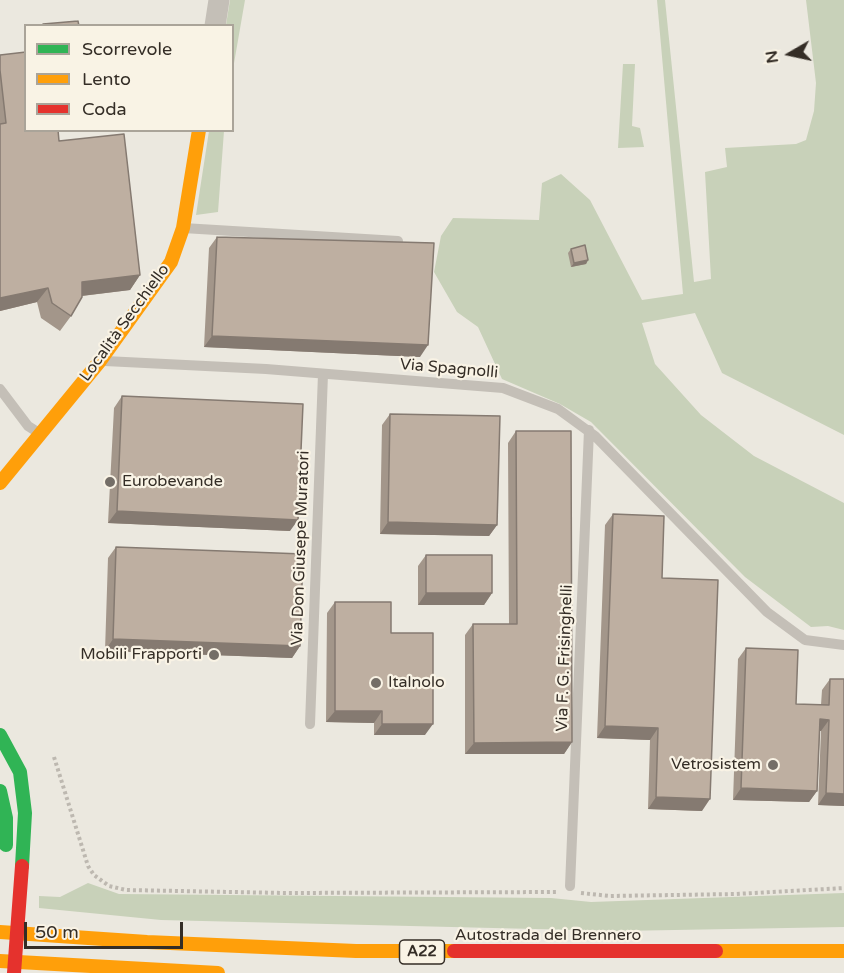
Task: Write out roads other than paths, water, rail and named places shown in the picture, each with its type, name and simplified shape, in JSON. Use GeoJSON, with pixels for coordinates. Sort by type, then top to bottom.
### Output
{"type":"FeatureCollection","features":[{"type":"Feature","properties":{"kind":"main road","name":"Località Secchiello"},"geometry":{"type":"LineString","coordinates":[[0,483],[100,361],[171,262],[183,228],[199,132]]}},
{"type":"Feature","properties":{"kind":"main road"},"geometry":{"type":"LineString","coordinates":[[0,735],[20,772],[25,813],[14,973]]}},
{"type":"Feature","properties":{"kind":"main road"},"geometry":{"type":"LineString","coordinates":[[0,791],[6,818],[7,865]]}},
{"type":"Feature","properties":{"kind":"main road"},"geometry":{"type":"LineString","coordinates":[[0,947],[1,928]]}},
{"type":"Feature","properties":{"kind":"main road","name":"Autostrada del Brennero"},"geometry":{"type":"LineString","coordinates":[[1,928],[147,942],[356,951],[844,951]]}},
{"type":"Feature","properties":{"kind":"main road"},"geometry":{"type":"LineString","coordinates":[[0,961],[218,973]]}},
{"type":"Feature","properties":{"kind":"street"},"geometry":{"type":"LineString","coordinates":[[215,24],[219,0]]}},
{"type":"Feature","properties":{"kind":"lane"},"geometry":{"type":"LineString","coordinates":[[183,228],[398,241]]}},
{"type":"Feature","properties":{"kind":"lane","name":"Via Spagnolli"},"geometry":{"type":"LineString","coordinates":[[100,361],[323,374],[503,388],[558,409],[589,430],[767,612],[805,640],[844,645]]}},
{"type":"Feature","properties":{"kind":"lane","name":"Via Don Giusepe Muratori"},"geometry":{"type":"LineString","coordinates":[[310,724],[323,374]]}},
{"type":"Feature","properties":{"kind":"lane"},"geometry":{"type":"LineString","coordinates":[[0,389],[28,426],[41,434]]}},
{"type":"Feature","properties":{"kind":"lane","name":"Via F. G. Frisinghelli"},"geometry":{"type":"LineString","coordinates":[[570,886],[589,430]]}},
{"type":"Feature","properties":{"kind":"place","name":"Eurobevande"},"geometry":{"type":"Point","coordinates":[110,482]}},
{"type":"Feature","properties":{"kind":"place","name":"Mobili Frapporti"},"geometry":{"type":"Point","coordinates":[214,655]}},
{"type":"Feature","properties":{"kind":"place","name":"Italnolo"},"geometry":{"type":"Point","coordinates":[376,683]}},
{"type":"Feature","properties":{"kind":"place","name":"Vetrosistem"},"geometry":{"type":"Point","coordinates":[773,765]}}]}
